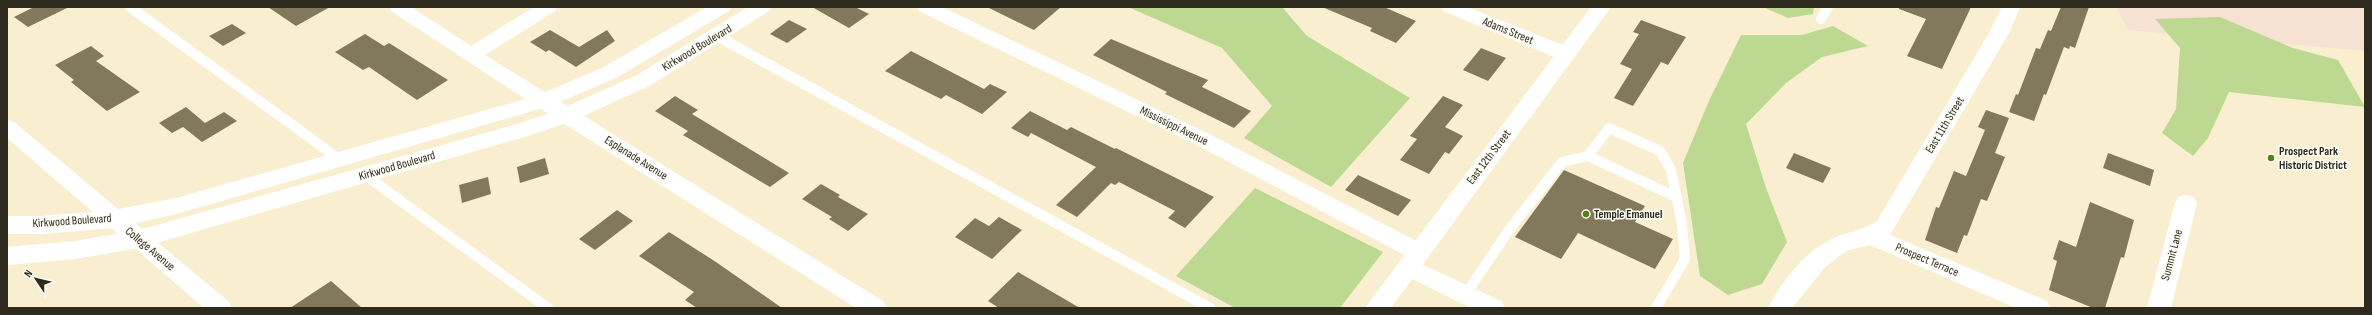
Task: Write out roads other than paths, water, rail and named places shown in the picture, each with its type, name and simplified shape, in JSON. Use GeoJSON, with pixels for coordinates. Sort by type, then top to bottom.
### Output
{"type":"FeatureCollection","features":[{"type":"Feature","properties":{"kind":"street","name":"Esplanade Avenue"},"geometry":{"type":"LineString","coordinates":[[398,7],[543,101],[875,308]]}},
{"type":"Feature","properties":{"kind":"street"},"geometry":{"type":"LineString","coordinates":[[472,54],[548,7]]}},
{"type":"Feature","properties":{"kind":"street","name":"Kirkwood Boulevard"},"geometry":{"type":"LineString","coordinates":[[7,225],[114,219],[176,206],[543,101],[609,73],[722,7]]}},
{"type":"Feature","properties":{"kind":"street","name":"Kirkwood Boulevard"},"geometry":{"type":"LineString","coordinates":[[7,256],[75,250],[139,239],[365,175],[567,115],[644,80],[762,7]]}},
{"type":"Feature","properties":{"kind":"street","name":"Mississippi Avenue"},"geometry":{"type":"LineString","coordinates":[[926,7],[1200,138],[1413,259],[1465,295],[1492,308]]}},
{"type":"Feature","properties":{"kind":"street","name":"Adams Street"},"geometry":{"type":"LineString","coordinates":[[1450,7],[1566,54]]}},
{"type":"Feature","properties":{"kind":"street","name":"East 12th Street"},"geometry":{"type":"LineString","coordinates":[[1377,308],[1601,7]]}},
{"type":"Feature","properties":{"kind":"street","name":"East 11th Street"},"geometry":{"type":"LineString","coordinates":[[1871,236],[1885,227],[1999,33],[2011,7]]}},
{"type":"Feature","properties":{"kind":"street","name":"College Avenue"},"geometry":{"type":"LineString","coordinates":[[7,127],[220,308]]}},
{"type":"Feature","properties":{"kind":"street","name":"Summit Lane"},"geometry":{"type":"LineString","coordinates":[[2159,308],[2186,203]]}},
{"type":"Feature","properties":{"kind":"street"},"geometry":{"type":"LineString","coordinates":[[1780,308],[1786,296],[1817,261],[1839,245],[1871,236]]}},
{"type":"Feature","properties":{"kind":"street","name":"Prospect Terrace"},"geometry":{"type":"LineString","coordinates":[[1871,236],[2039,308]]}},
{"type":"Feature","properties":{"kind":"lane"},"geometry":{"type":"LineString","coordinates":[[130,7],[339,159]]}},
{"type":"Feature","properties":{"kind":"lane"},"geometry":{"type":"LineString","coordinates":[[1821,19],[1828,7]]}},
{"type":"Feature","properties":{"kind":"lane"},"geometry":{"type":"LineString","coordinates":[[717,36],[1210,308]]}},
{"type":"Feature","properties":{"kind":"lane"},"geometry":{"type":"LineString","coordinates":[[1588,156],[1609,128],[1660,151],[1671,170],[1682,224],[1685,259],[1656,308]]}},
{"type":"Feature","properties":{"kind":"lane"},"geometry":{"type":"LineString","coordinates":[[1465,295],[1515,221],[1562,162],[1588,156],[1676,197]]}},
{"type":"Feature","properties":{"kind":"lane"},"geometry":{"type":"LineString","coordinates":[[365,175],[548,308]]}},
{"type":"Feature","properties":{"kind":"place","name":"Prospect Park Historic District"},"geometry":{"type":"Point","coordinates":[2271,158]}},
{"type":"Feature","properties":{"kind":"place","name":"Temple Emanuel"},"geometry":{"type":"Point","coordinates":[1586,214]}}]}
